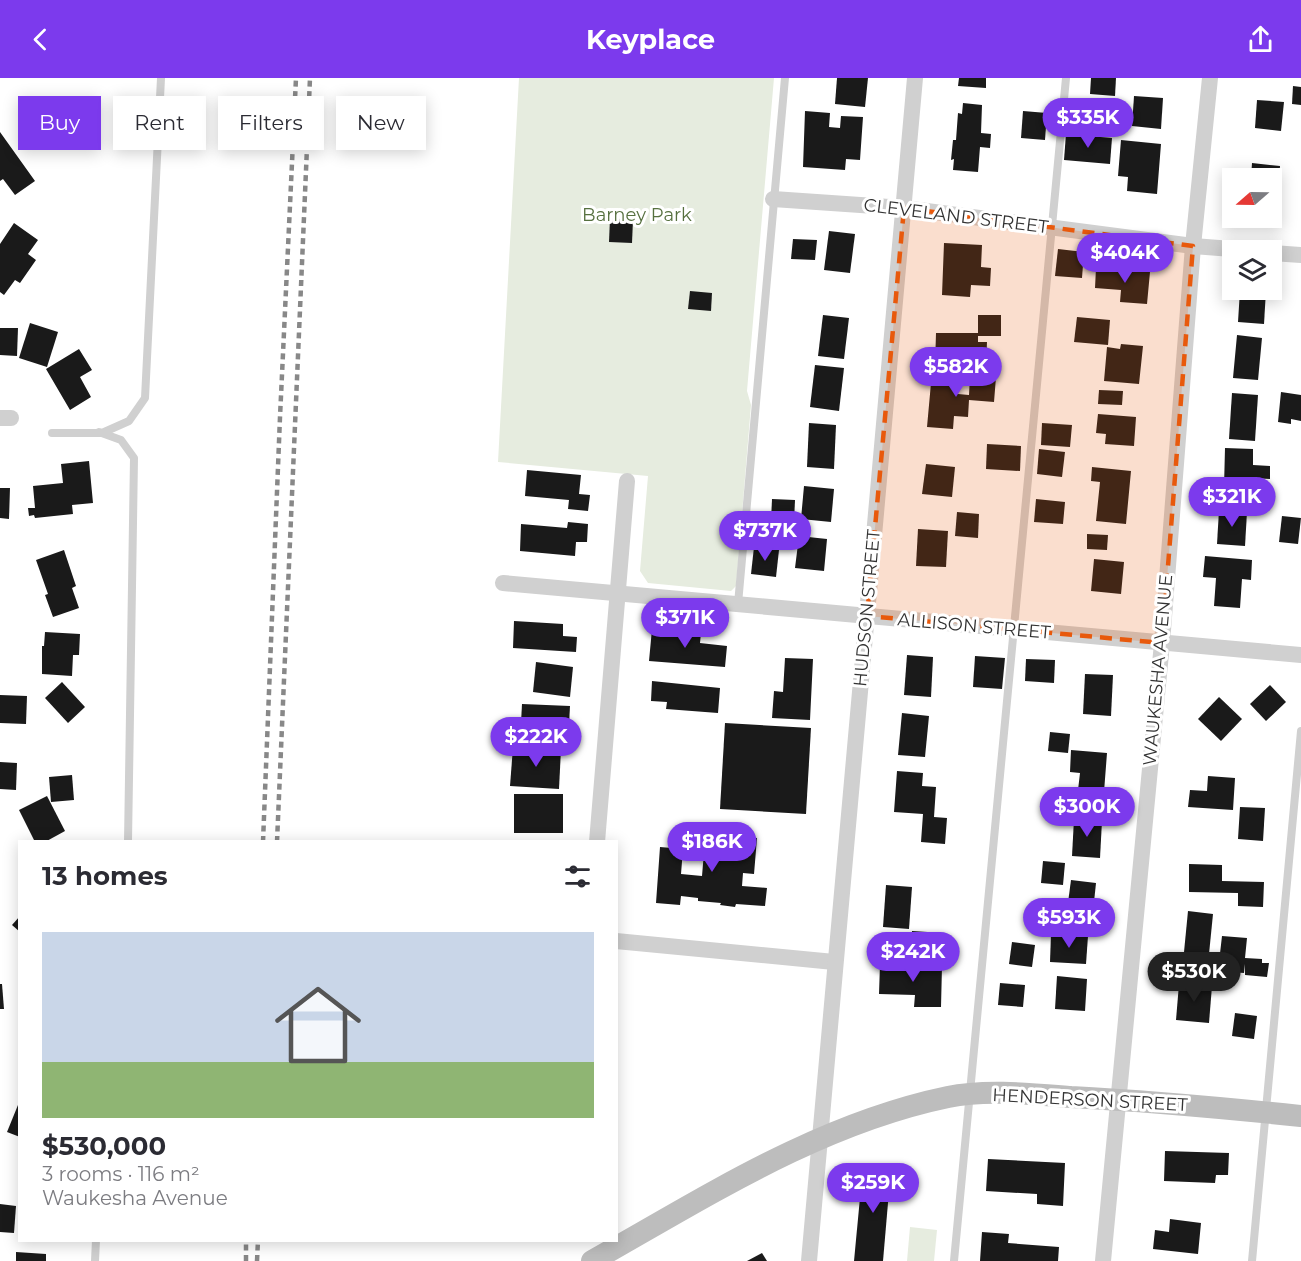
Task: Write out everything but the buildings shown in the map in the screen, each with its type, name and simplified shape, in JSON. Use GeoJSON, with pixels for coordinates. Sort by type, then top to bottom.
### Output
{"type":"FeatureCollection","features":[{"type":"Feature","properties":{"kind":"main road","name":"HENDERSON STREET"},"geometry":{"type":"LineString","coordinates":[[592,1261],[773,1160],[820,1137],[884,1114],[950,1096],[1007,1093],[1118,1099],[1301,1116]]}},
{"type":"Feature","properties":{"kind":"street","name":"HUDSON STREET"},"geometry":{"type":"LineString","coordinates":[[809,1261],[915,78]]}},
{"type":"Feature","properties":{"kind":"street","name":"WAUKESHA AVENUE"},"geometry":{"type":"LineString","coordinates":[[1103,1261],[1162,643],[1193,246],[1210,78]]}},
{"type":"Feature","properties":{"kind":"street","name":"CLEVELAND STREET"},"geometry":{"type":"LineString","coordinates":[[773,198],[904,208],[1222,248]]}},
{"type":"Feature","properties":{"kind":"street"},"geometry":{"type":"LineString","coordinates":[[1282,254],[1301,255]]}},
{"type":"Feature","properties":{"kind":"street"},"geometry":{"type":"LineString","coordinates":[[597,840],[627,481]]}},
{"type":"Feature","properties":{"kind":"street","name":"ALLISON STREET"},"geometry":{"type":"LineString","coordinates":[[503,583],[1301,655]]}},
{"type":"Feature","properties":{"kind":"street"},"geometry":{"type":"LineString","coordinates":[[618,941],[834,962]]}},
{"type":"Feature","properties":{"kind":"lane"},"geometry":{"type":"LineString","coordinates":[[52,433],[99,432],[129,421],[145,398],[161,78]]}},
{"type":"Feature","properties":{"kind":"lane"},"geometry":{"type":"LineString","coordinates":[[738,604],[785,78]]}},
{"type":"Feature","properties":{"kind":"lane"},"geometry":{"type":"LineString","coordinates":[[954,1261],[1066,78]]}},
{"type":"Feature","properties":{"kind":"lane"},"geometry":{"type":"LineString","coordinates":[[99,432],[122,440],[134,458],[128,840]]}},
{"type":"Feature","properties":{"kind":"lane"},"geometry":{"type":"LineString","coordinates":[[1252,1261],[1301,731]]}},
{"type":"Feature","properties":{"kind":"lane"},"geometry":{"type":"LineString","coordinates":[[94,1261],[96,1242]]}},
{"type":"Feature","properties":{"kind":"highlighted area"},"geometry":{"type":"Polygon","coordinates":[[[904,208],[1193,246],[1162,643],[867,616],[904,208]]]}},
{"type":"Feature","properties":{"kind":"green space","name":"Barney Park"},"geometry":{"type":"Polygon","coordinates":[[[519,78],[774,78],[747,391],[751,405],[736,586],[731,591],[648,583],[640,571],[648,476],[498,462],[519,78]]]}},
{"type":"Feature","properties":{"kind":"green space"},"geometry":{"type":"Polygon","coordinates":[[[910,1227],[937,1230],[934,1261],[907,1261],[910,1227]]]}},
{"type":"Feature","properties":{"kind":"railway"},"geometry":{"type":"LineString","coordinates":[[263,840],[296,78]]}},
{"type":"Feature","properties":{"kind":"railway"},"geometry":{"type":"LineString","coordinates":[[277,840],[310,78]]}},
{"type":"Feature","properties":{"kind":"railway"},"geometry":{"type":"LineString","coordinates":[[246,1242],[246,1261]]}},
{"type":"Feature","properties":{"kind":"railway"},"geometry":{"type":"LineString","coordinates":[[257,1261],[258,1242]]}}]}
